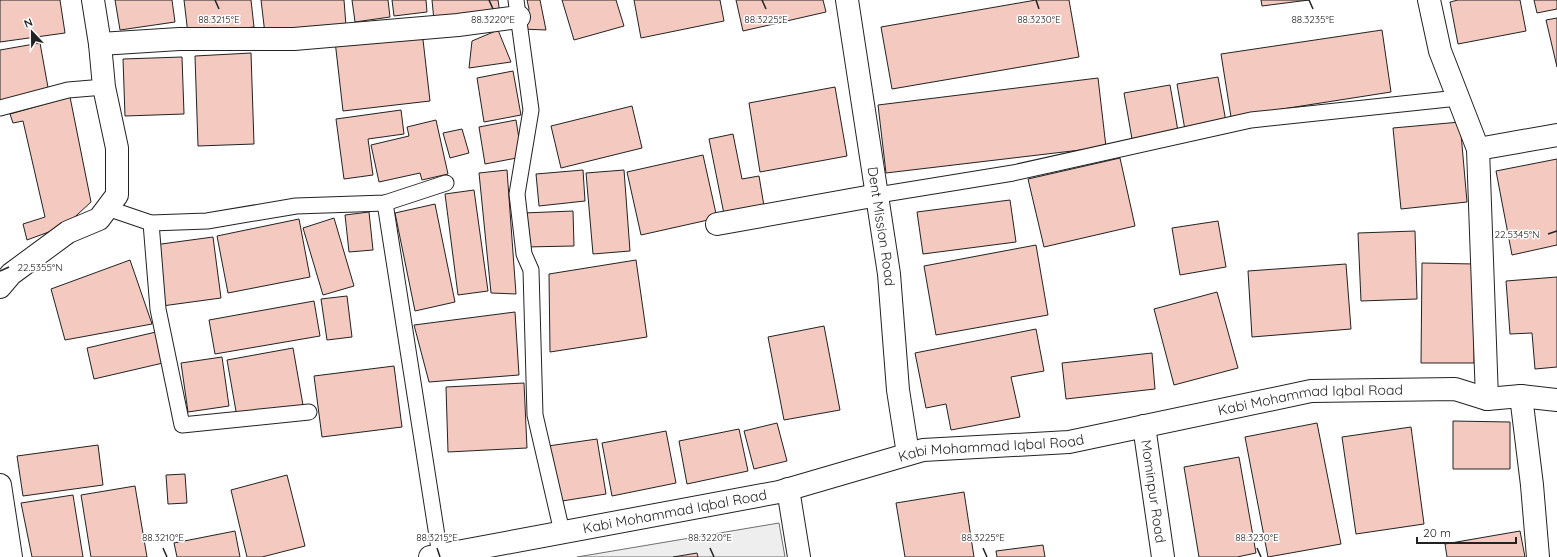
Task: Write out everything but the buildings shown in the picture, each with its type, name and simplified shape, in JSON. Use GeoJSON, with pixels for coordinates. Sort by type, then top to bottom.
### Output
{"type":"FeatureCollection","features":[{"type":"Feature","properties":{"kind":"street"},"geometry":{"type":"LineString","coordinates":[[0,287],[11,274],[68,232],[99,219],[117,195],[117,148],[104,87],[100,44],[93,0]]}},
{"type":"Feature","properties":{"kind":"street","name":"Dent Mission Road"},"geometry":{"type":"LineString","coordinates":[[847,0],[889,274],[898,390],[908,454]]}},
{"type":"Feature","properties":{"kind":"street"},"geometry":{"type":"LineString","coordinates":[[1429,0],[1440,51],[1478,149],[1487,399]]}},
{"type":"Feature","properties":{"kind":"street"},"geometry":{"type":"LineString","coordinates":[[100,44],[179,39],[294,39],[458,25],[517,8]]}},
{"type":"Feature","properties":{"kind":"street"},"geometry":{"type":"LineString","coordinates":[[1478,149],[1557,135]]}},
{"type":"Feature","properties":{"kind":"street"},"geometry":{"type":"LineString","coordinates":[[717,224],[878,195]]}},
{"type":"Feature","properties":{"kind":"street","name":"Kabi Mohammad Iqbal Road"},"geometry":{"type":"LineString","coordinates":[[435,556],[788,489],[923,450],[1069,442],[1310,391],[1455,389],[1487,399],[1521,396],[1557,400]]}},
{"type":"Feature","properties":{"kind":"street"},"geometry":{"type":"LineString","coordinates":[[1521,396],[1532,485],[1538,557]]}},
{"type":"Feature","properties":{"kind":"street","name":"Mominpur Road"},"geometry":{"type":"LineString","coordinates":[[1144,426],[1163,557]]}},
{"type":"Feature","properties":{"kind":"street"},"geometry":{"type":"LineString","coordinates":[[0,485],[11,557]]}},
{"type":"Feature","properties":{"kind":"street"},"geometry":{"type":"LineString","coordinates":[[788,489],[799,557]]}},
{"type":"Feature","properties":{"kind":"lane"},"geometry":{"type":"LineString","coordinates":[[517,8],[531,110],[517,194],[524,254],[531,270],[535,415],[562,532]]}},
{"type":"Feature","properties":{"kind":"lane"},"geometry":{"type":"LineString","coordinates":[[0,108],[68,90],[104,87]]}},
{"type":"Feature","properties":{"kind":"lane"},"geometry":{"type":"LineString","coordinates":[[878,195],[1013,173],[1251,120],[1458,98]]}},
{"type":"Feature","properties":{"kind":"lane"},"geometry":{"type":"LineString","coordinates":[[107,208],[151,223],[207,221],[296,206],[384,203],[446,183]]}},
{"type":"Feature","properties":{"kind":"lane"},"geometry":{"type":"LineString","coordinates":[[384,203],[435,556]]}},
{"type":"Feature","properties":{"kind":"lane"},"geometry":{"type":"LineString","coordinates":[[151,223],[158,309],[182,425],[309,412]]}},
{"type":"Feature","properties":{"kind":"shaded area"},"geometry":{"type":"Polygon","coordinates":[[[779,523],[785,557],[577,557],[779,523]]]}}]}
